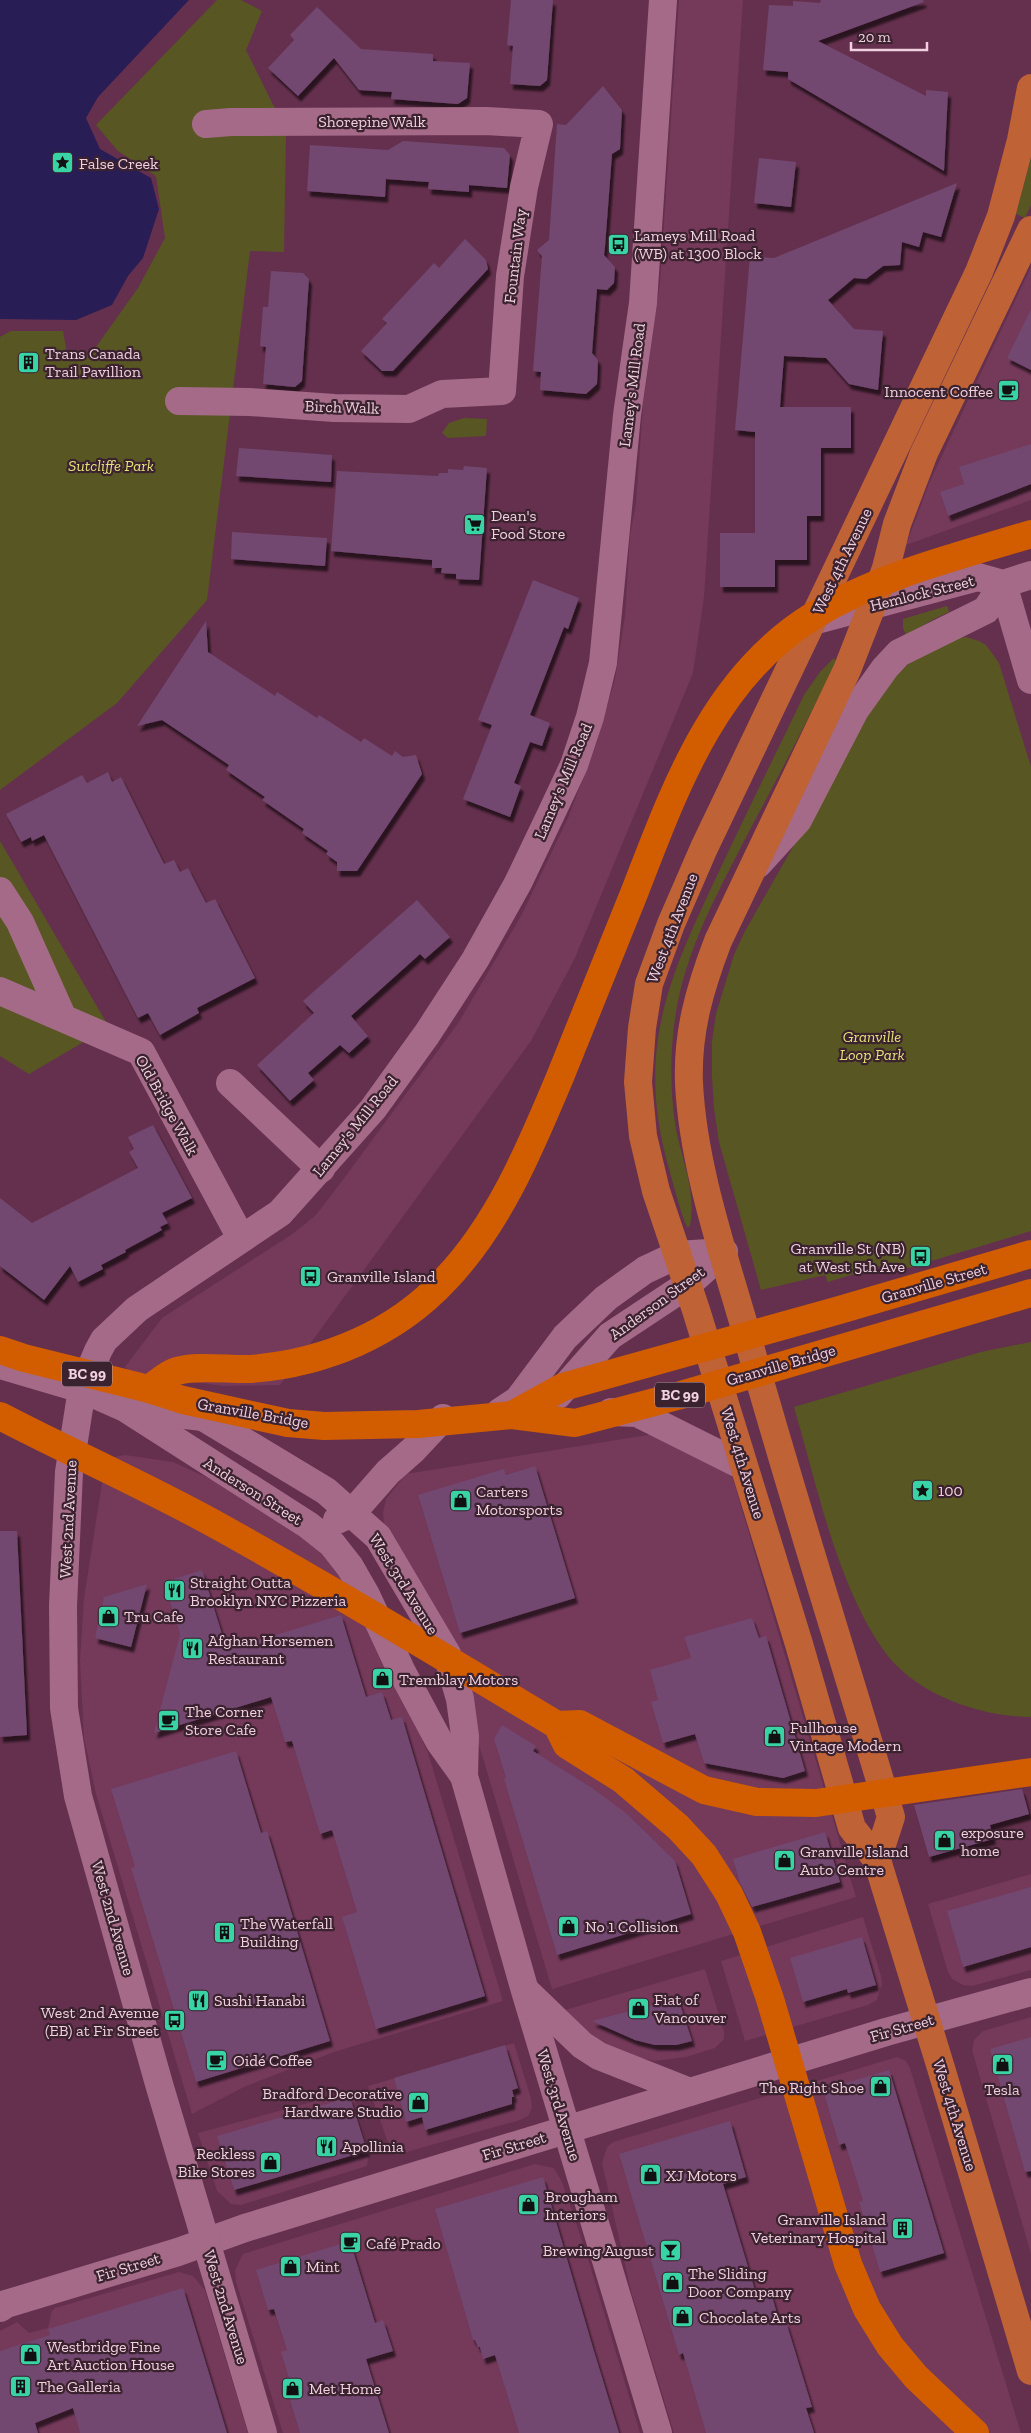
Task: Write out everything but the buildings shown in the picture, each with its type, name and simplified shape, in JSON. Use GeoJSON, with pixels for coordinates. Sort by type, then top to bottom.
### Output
{"type":"FeatureCollection","features":[{"type":"Feature","properties":{"kind":"highway"},"geometry":{"type":"LineString","coordinates":[[150,1389],[176,1371],[251,1369],[307,1361],[342,1349],[380,1332],[415,1310],[447,1278],[475,1244],[520,1169],[583,1021],[672,798],[697,744],[724,700],[751,666],[782,638],[811,617],[842,600],[905,572],[1031,534]]}},
{"type":"Feature","properties":{"kind":"highway","name":"Granville Street"},"geometry":{"type":"LineString","coordinates":[[836,1311],[1031,1254]]}},
{"type":"Feature","properties":{"kind":"highway","name":"Granville Bridge"},"geometry":{"type":"LineString","coordinates":[[0,1350],[24,1358],[150,1389],[183,1400],[288,1422],[324,1426],[418,1424],[506,1413],[575,1423],[1031,1293]]}},
{"type":"Feature","properties":{"kind":"highway","name":"Granville Bridge"},"geometry":{"type":"LineString","coordinates":[[506,1413],[563,1387],[836,1311]]}},
{"type":"Feature","properties":{"kind":"highway"},"geometry":{"type":"LineString","coordinates":[[0,1416],[56,1446],[120,1474],[220,1527],[557,1725],[568,1745],[623,1780],[678,1827],[704,1855],[729,1894],[747,1932],[770,1999],[848,2264],[867,2309],[890,2346],[916,2376],[975,2433]]}},
{"type":"Feature","properties":{"kind":"highway"},"geometry":{"type":"LineString","coordinates":[[557,1725],[580,1724],[704,1790],[757,1802],[816,1804],[1031,1772]]}},
{"type":"Feature","properties":{"kind":"main road","name":"West 4th Avenue"},"geometry":{"type":"LineString","coordinates":[[1031,88],[1021,140],[1001,216],[979,272],[704,848],[670,924],[649,984],[642,1028],[638,1082],[643,1136],[656,1191],[799,1644],[852,1828],[877,1860],[927,2021],[1031,2372]]}},
{"type":"Feature","properties":{"kind":"main road","name":"West 4th Avenue"},"geometry":{"type":"LineString","coordinates":[[877,1860],[891,1816],[772,1428],[708,1195],[695,1132],[689,1084],[690,1036],[700,988],[718,941],[847,670],[886,568],[897,524],[924,453],[1031,230]]}},
{"type":"Feature","properties":{"kind":"street","name":"Lamey's Mill Road"},"geometry":{"type":"LineString","coordinates":[[82,1389],[104,1340],[137,1309],[240,1238],[280,1213],[373,1109],[427,1034],[476,960],[518,883],[574,765],[590,717],[603,663],[627,415],[643,303],[663,0]]}},
{"type":"Feature","properties":{"kind":"street","name":"Shorepine Walk"},"geometry":{"type":"LineString","coordinates":[[206,124],[231,122],[476,121],[539,124]]}},
{"type":"Feature","properties":{"kind":"street","name":"Fountain Way"},"geometry":{"type":"LineString","coordinates":[[502,391],[510,276],[524,187],[539,124]]}},
{"type":"Feature","properties":{"kind":"street","name":"Birch Walk"},"geometry":{"type":"LineString","coordinates":[[179,401],[250,402],[334,408],[409,409],[442,394],[502,391]]}},
{"type":"Feature","properties":{"kind":"street"},"geometry":{"type":"LineString","coordinates":[[751,871],[798,820],[855,710],[899,653],[986,610],[1003,584],[1031,575]]}},
{"type":"Feature","properties":{"kind":"street","name":"Hemlock Street"},"geometry":{"type":"LineString","coordinates":[[813,621],[978,577],[1003,584]]}},
{"type":"Feature","properties":{"kind":"street"},"geometry":{"type":"LineString","coordinates":[[1003,584],[1031,680]]}},
{"type":"Feature","properties":{"kind":"street"},"geometry":{"type":"LineString","coordinates":[[0,891],[20,922],[62,1016]]}},
{"type":"Feature","properties":{"kind":"street","name":"Old Bridge Walk"},"geometry":{"type":"LineString","coordinates":[[0,991],[62,1016],[141,1052],[240,1238]]}},
{"type":"Feature","properties":{"kind":"street"},"geometry":{"type":"LineString","coordinates":[[230,1083],[321,1169]]}},
{"type":"Feature","properties":{"kind":"street","name":"Anderson Street"},"geometry":{"type":"LineString","coordinates":[[506,1413],[518,1400],[565,1337],[606,1298],[645,1270],[677,1255],[724,1252]]}},
{"type":"Feature","properties":{"kind":"street","name":"Anderson Street"},"geometry":{"type":"LineString","coordinates":[[539,1410],[559,1394],[610,1336],[687,1285],[724,1252]]}},
{"type":"Feature","properties":{"kind":"street","name":"Anderson Street"},"geometry":{"type":"LineString","coordinates":[[0,1365],[82,1389],[125,1408],[308,1525],[332,1522],[352,1513],[388,1472],[413,1450],[443,1418]]}},
{"type":"Feature","properties":{"kind":"street","name":"West 2nd Avenue"},"geometry":{"type":"LineString","coordinates":[[82,1389],[69,1472],[63,1606],[64,1708],[78,1796],[159,2084],[263,2433]]}},
{"type":"Feature","properties":{"kind":"street","name":"Anderson Street"},"geometry":{"type":"LineString","coordinates":[[125,1408],[203,1417],[336,1414],[443,1418],[539,1410],[638,1413],[743,1466]]}},
{"type":"Feature","properties":{"kind":"street","name":"West 3rd Avenue"},"geometry":{"type":"LineString","coordinates":[[203,1417],[326,1491],[378,1537],[447,1654],[460,1699],[465,1736],[464,1776],[525,1990],[658,2433]]}},
{"type":"Feature","properties":{"kind":"street","name":"West 3rd Avenue"},"geometry":{"type":"LineString","coordinates":[[308,1525],[332,1544],[350,1567],[366,1594],[401,1670],[439,1741],[464,1776]]}},
{"type":"Feature","properties":{"kind":"street"},"geometry":{"type":"LineString","coordinates":[[525,1990],[582,2045],[599,2056],[690,2092]]}},
{"type":"Feature","properties":{"kind":"street","name":"Fir Street"},"geometry":{"type":"LineString","coordinates":[[0,2308],[6,2304],[178,2252],[206,2241],[690,2092],[1031,1992]]}},
{"type":"Feature","properties":{"kind":"shaded area","name":"False Creek"},"geometry":{"type":"Polygon","coordinates":[[[0,0],[189,0],[98,97],[86,118],[100,149],[151,178],[159,209],[143,258],[128,276],[112,305],[76,320],[0,319],[0,0]]]}},
{"type":"Feature","properties":{"kind":"shaded area"},"geometry":{"type":"Polygon","coordinates":[[[679,0],[743,0],[704,597],[693,673],[575,958],[531,1041],[280,1385],[224,1386],[132,1374],[125,1367],[162,1318],[294,1233],[316,1215],[459,1022],[521,916],[568,818],[596,745],[615,679],[625,616],[630,535],[636,504],[643,405],[660,282],[679,0]]]}},
{"type":"Feature","properties":{"kind":"shaded area"},"geometry":{"type":"Polygon","coordinates":[[[1031,267],[1031,500],[906,545],[930,481],[1031,267]]]}},
{"type":"Feature","properties":{"kind":"shaded area"},"geometry":{"type":"Polygon","coordinates":[[[660,1433],[730,1473],[733,1479],[856,1897],[552,1989],[468,1708],[384,1528],[383,1513],[386,1499],[406,1474],[660,1433]]]}},
{"type":"Feature","properties":{"kind":"shaded area"},"geometry":{"type":"Polygon","coordinates":[[[125,1455],[173,1462],[221,1484],[309,1539],[341,1577],[400,1685],[429,1756],[503,2001],[334,2052],[244,2087],[192,2114],[96,1794],[84,1738],[80,1661],[84,1598],[105,1464],[108,1458],[125,1455]]]}},
{"type":"Feature","properties":{"kind":"shaded area"},"geometry":{"type":"Polygon","coordinates":[[[1031,1874],[1031,1970],[972,1986],[963,1985],[952,1979],[948,1972],[928,1904],[1031,1874]]]}},
{"type":"Feature","properties":{"kind":"shaded area"},"geometry":{"type":"Polygon","coordinates":[[[863,1917],[881,1976],[882,1984],[877,2000],[868,2005],[745,2041],[721,1961],[863,1917]]]}},
{"type":"Feature","properties":{"kind":"shaded area"},"geometry":{"type":"Polygon","coordinates":[[[705,1969],[724,2032],[724,2039],[715,2048],[686,2057],[655,2061],[621,2054],[593,2040],[565,2010],[705,1969]]]}},
{"type":"Feature","properties":{"kind":"shaded area"},"geometry":{"type":"Polygon","coordinates":[[[1031,2017],[1031,2254],[972,2050],[974,2040],[983,2031],[1031,2017]]]}},
{"type":"Feature","properties":{"kind":"shaded area"},"geometry":{"type":"Polygon","coordinates":[[[514,2043],[531,2098],[532,2108],[528,2116],[520,2120],[396,2155],[387,2140],[368,2086],[514,2043]]]}},
{"type":"Feature","properties":{"kind":"shaded area"},"geometry":{"type":"Polygon","coordinates":[[[897,2057],[906,2061],[910,2068],[1021,2433],[674,2433],[631,2291],[602,2163],[607,2147],[613,2142],[897,2057]]]}},
{"type":"Feature","properties":{"kind":"shaded area"},"geometry":{"type":"Polygon","coordinates":[[[352,2091],[369,2152],[367,2166],[241,2205],[231,2204],[217,2191],[198,2133],[352,2091]]]}},
{"type":"Feature","properties":{"kind":"shaded area"},"geometry":{"type":"Polygon","coordinates":[[[535,2164],[554,2168],[562,2182],[585,2249],[640,2433],[283,2433],[236,2282],[235,2270],[243,2254],[535,2164]]]}},
{"type":"Feature","properties":{"kind":"shaded area"},"geometry":{"type":"Polygon","coordinates":[[[179,2272],[193,2276],[205,2290],[248,2433],[0,2433],[0,2331],[17,2322],[29,2333],[48,2328],[52,2311],[55,2308],[179,2272]]]}},
{"type":"Feature","properties":{"kind":"green space","name":"Sutcliffe Park"},"geometry":{"type":"Polygon","coordinates":[[[217,0],[241,0],[262,11],[246,50],[286,131],[284,252],[250,251],[207,600],[117,703],[0,790],[0,337],[11,331],[63,331],[68,360],[91,354],[138,288],[165,238],[156,176],[118,151],[96,125],[217,0]]]}},
{"type":"Feature","properties":{"kind":"green space"},"geometry":{"type":"Polygon","coordinates":[[[1031,157],[1031,205],[1025,218],[1016,214],[1031,157]]]}},
{"type":"Feature","properties":{"kind":"green space"},"geometry":{"type":"Polygon","coordinates":[[[464,418],[487,419],[486,436],[448,438],[442,433],[449,423],[464,418]]]}},
{"type":"Feature","properties":{"kind":"green space"},"geometry":{"type":"Polygon","coordinates":[[[947,606],[949,612],[906,635],[903,628],[903,619],[947,606]]]}},
{"type":"Feature","properties":{"kind":"green space","name":"Granville Loop Park"},"geometry":{"type":"Polygon","coordinates":[[[966,637],[986,645],[999,663],[1031,767],[1031,1231],[908,1268],[883,1265],[828,1282],[825,1275],[761,1290],[719,1142],[714,1108],[712,1042],[716,1014],[734,955],[744,933],[880,694],[917,656],[940,643],[966,637]]]}},
{"type":"Feature","properties":{"kind":"green space"},"geometry":{"type":"Polygon","coordinates":[[[834,658],[836,662],[825,685],[709,911],[682,983],[673,1035],[672,1082],[676,1130],[690,1189],[690,1226],[687,1227],[676,1195],[660,1131],[655,1090],[656,1052],[662,1015],[686,943],[742,822],[804,695],[820,672],[834,658]]]}},
{"type":"Feature","properties":{"kind":"green space"},"geometry":{"type":"Polygon","coordinates":[[[0,841],[109,1027],[29,1074],[0,1056],[0,841]]]}},
{"type":"Feature","properties":{"kind":"green space"},"geometry":{"type":"Polygon","coordinates":[[[1031,1342],[1031,1717],[990,1713],[948,1699],[929,1690],[911,1678],[895,1664],[882,1648],[866,1622],[840,1563],[829,1532],[794,1407],[981,1352],[1031,1342]]]}},
{"type":"Feature","properties":{"kind":"place","name":"False Creek"},"geometry":{"type":"Point","coordinates":[63,163]}},
{"type":"Feature","properties":{"kind":"place","name":"Lameys Mill Road (WB) at 1300 Block"},"geometry":{"type":"Point","coordinates":[618,244]}},
{"type":"Feature","properties":{"kind":"place","name":"Trans Canada Trail Pavillion"},"geometry":{"type":"Point","coordinates":[29,362]}},
{"type":"Feature","properties":{"kind":"place","name":"Innocent Coffee"},"geometry":{"type":"Point","coordinates":[1009,391]}},
{"type":"Feature","properties":{"kind":"place","name":"Dean's Food Store"},"geometry":{"type":"Point","coordinates":[475,524]}},
{"type":"Feature","properties":{"kind":"place","name":"Granville St (NB) at West 5th Ave"},"geometry":{"type":"Point","coordinates":[921,1257]}},
{"type":"Feature","properties":{"kind":"place","name":"Granville Island"},"geometry":{"type":"Point","coordinates":[311,1276]}},
{"type":"Feature","properties":{"kind":"place","name":"100"},"geometry":{"type":"Point","coordinates":[922,1490]}},
{"type":"Feature","properties":{"kind":"place","name":"Carters Motorsports"},"geometry":{"type":"Point","coordinates":[460,1500]}},
{"type":"Feature","properties":{"kind":"place","name":"Straight Outta Brooklyn NYC Pizzeria"},"geometry":{"type":"Point","coordinates":[174,1591]}},
{"type":"Feature","properties":{"kind":"place","name":"Tru Cafe"},"geometry":{"type":"Point","coordinates":[108,1616]}},
{"type":"Feature","properties":{"kind":"place","name":"Afghan Horsemen Restaurant"},"geometry":{"type":"Point","coordinates":[192,1649]}},
{"type":"Feature","properties":{"kind":"place","name":"Tremblay Motors"},"geometry":{"type":"Point","coordinates":[383,1679]}},
{"type":"Feature","properties":{"kind":"place","name":"The Corner Store Cafe"},"geometry":{"type":"Point","coordinates":[169,1720]}},
{"type":"Feature","properties":{"kind":"place","name":"Fullhouse Vintage Modern"},"geometry":{"type":"Point","coordinates":[774,1736]}},
{"type":"Feature","properties":{"kind":"place","name":"exposure home"},"geometry":{"type":"Point","coordinates":[945,1841]}},
{"type":"Feature","properties":{"kind":"place","name":"Granville Island Auto Centre"},"geometry":{"type":"Point","coordinates":[784,1860]}},
{"type":"Feature","properties":{"kind":"place","name":"No 1 Collision"},"geometry":{"type":"Point","coordinates":[569,1926]}},
{"type":"Feature","properties":{"kind":"place","name":"The Waterfall Building"},"geometry":{"type":"Point","coordinates":[224,1932]}},
{"type":"Feature","properties":{"kind":"place","name":"Sushi Hanabi"},"geometry":{"type":"Point","coordinates":[198,2000]}},
{"type":"Feature","properties":{"kind":"place","name":"Fiat of Vancouver"},"geometry":{"type":"Point","coordinates":[638,2008]}},
{"type":"Feature","properties":{"kind":"place","name":"West 2nd Avenue (EB) at Fir Street"},"geometry":{"type":"Point","coordinates":[175,2021]}},
{"type":"Feature","properties":{"kind":"place","name":"Oidé Coffee"},"geometry":{"type":"Point","coordinates":[217,2060]}},
{"type":"Feature","properties":{"kind":"place","name":"Tesla"},"geometry":{"type":"Point","coordinates":[1002,2065]}},
{"type":"Feature","properties":{"kind":"place","name":"The Right Shoe"},"geometry":{"type":"Point","coordinates":[880,2087]}},
{"type":"Feature","properties":{"kind":"place","name":"Bradford Decorative Hardware Studio"},"geometry":{"type":"Point","coordinates":[418,2102]}},
{"type":"Feature","properties":{"kind":"place","name":"Apollinia"},"geometry":{"type":"Point","coordinates":[326,2146]}},
{"type":"Feature","properties":{"kind":"place","name":"Reckless Bike Stores"},"geometry":{"type":"Point","coordinates":[271,2162]}},
{"type":"Feature","properties":{"kind":"place","name":"XJ Motors"},"geometry":{"type":"Point","coordinates":[650,2175]}},
{"type":"Feature","properties":{"kind":"place","name":"Brougham Interiors"},"geometry":{"type":"Point","coordinates":[529,2205]}},
{"type":"Feature","properties":{"kind":"place","name":"Granville Island Veterinary Hospital"},"geometry":{"type":"Point","coordinates":[902,2228]}},
{"type":"Feature","properties":{"kind":"place","name":"Café Prado"},"geometry":{"type":"Point","coordinates":[350,2243]}},
{"type":"Feature","properties":{"kind":"place","name":"Brewing August"},"geometry":{"type":"Point","coordinates":[670,2250]}},
{"type":"Feature","properties":{"kind":"place","name":"Mint"},"geometry":{"type":"Point","coordinates":[290,2266]}},
{"type":"Feature","properties":{"kind":"place","name":"The Sliding Door Company"},"geometry":{"type":"Point","coordinates":[672,2282]}},
{"type":"Feature","properties":{"kind":"place","name":"Chocolate Arts"},"geometry":{"type":"Point","coordinates":[683,2317]}},
{"type":"Feature","properties":{"kind":"place","name":"Westbridge Fine Art Auction House"},"geometry":{"type":"Point","coordinates":[31,2355]}},
{"type":"Feature","properties":{"kind":"place","name":"The Galleria"},"geometry":{"type":"Point","coordinates":[21,2386]}},
{"type":"Feature","properties":{"kind":"place","name":"Met Home"},"geometry":{"type":"Point","coordinates":[293,2388]}}]}
